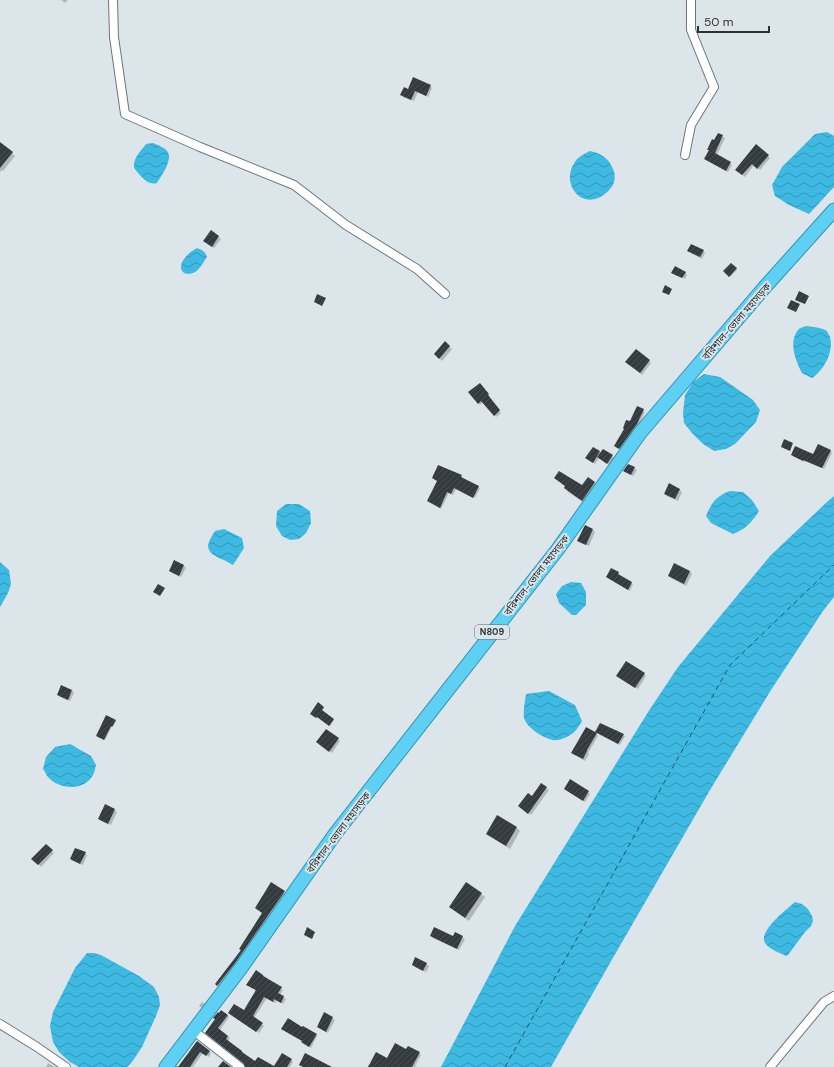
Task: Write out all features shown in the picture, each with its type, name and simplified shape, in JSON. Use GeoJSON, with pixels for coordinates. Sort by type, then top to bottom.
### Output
{"type":"FeatureCollection","features":[{"type":"Feature","properties":{"kind":"highway","name":"বরিশাল-ভোলা মহাসড়ক"},"geometry":{"type":"LineString","coordinates":[[166,1067],[241,968],[335,834],[558,549],[640,433],[764,288],[834,210]]}},
{"type":"Feature","properties":{"kind":"street"},"geometry":{"type":"LineString","coordinates":[[113,0],[114,37],[125,114],[200,147],[294,185],[346,225],[417,269],[445,294]]}},
{"type":"Feature","properties":{"kind":"street"},"geometry":{"type":"LineString","coordinates":[[685,155],[691,125],[714,87],[691,30],[691,0]]}},
{"type":"Feature","properties":{"kind":"street"},"geometry":{"type":"LineString","coordinates":[[770,1067],[824,1002],[834,996]]}},
{"type":"Feature","properties":{"kind":"street"},"geometry":{"type":"LineString","coordinates":[[0,1024],[37,1046],[66,1067]]}},
{"type":"Feature","properties":{"kind":"street"},"geometry":{"type":"LineString","coordinates":[[194,1031],[240,1067]]}},
{"type":"Feature","properties":{"kind":"water"},"geometry":{"type":"Polygon","coordinates":[[[827,132],[834,136],[834,187],[809,214],[789,205],[775,196],[772,185],[782,167],[815,134],[827,132]]]}},
{"type":"Feature","properties":{"kind":"water"},"geometry":{"type":"Polygon","coordinates":[[[153,143],[166,150],[169,154],[169,158],[168,163],[157,183],[153,184],[144,179],[134,168],[134,164],[139,152],[146,144],[153,143]]]}},
{"type":"Feature","properties":{"kind":"water"},"geometry":{"type":"Polygon","coordinates":[[[590,151],[607,159],[614,171],[615,177],[613,185],[610,189],[601,197],[592,200],[583,198],[577,194],[572,187],[570,178],[571,169],[577,159],[590,151]]]}},
{"type":"Feature","properties":{"kind":"water"},"geometry":{"type":"Polygon","coordinates":[[[197,248],[203,251],[207,257],[197,271],[191,274],[182,272],[181,264],[184,258],[197,248]]]}},
{"type":"Feature","properties":{"kind":"water"},"geometry":{"type":"Polygon","coordinates":[[[806,326],[827,331],[830,336],[831,343],[831,349],[827,360],[812,378],[802,373],[795,358],[793,346],[795,335],[798,330],[806,326]]]}},
{"type":"Feature","properties":{"kind":"water"},"geometry":{"type":"Polygon","coordinates":[[[704,374],[720,377],[753,400],[760,410],[756,422],[735,444],[726,449],[714,451],[703,444],[684,423],[683,413],[685,395],[693,382],[704,374]]]}},
{"type":"Feature","properties":{"kind":"water"},"geometry":{"type":"Polygon","coordinates":[[[730,491],[743,492],[752,500],[759,511],[748,525],[742,530],[733,534],[711,523],[706,516],[715,500],[721,495],[730,491]]]}},
{"type":"Feature","properties":{"kind":"water"},"geometry":{"type":"Polygon","coordinates":[[[834,496],[834,597],[823,611],[771,690],[710,790],[551,1067],[441,1067],[515,926],[650,709],[678,667],[770,556],[834,496]]]}},
{"type":"Feature","properties":{"kind":"water"},"geometry":{"type":"Polygon","coordinates":[[[286,504],[299,504],[310,511],[311,523],[306,533],[299,539],[290,540],[282,536],[276,526],[277,511],[286,504]]]}},
{"type":"Feature","properties":{"kind":"water"},"geometry":{"type":"Polygon","coordinates":[[[224,529],[242,538],[244,548],[233,565],[215,556],[208,547],[208,544],[215,531],[224,529]]]}},
{"type":"Feature","properties":{"kind":"water"},"geometry":{"type":"Polygon","coordinates":[[[0,562],[9,570],[11,584],[0,607],[0,562]]]}},
{"type":"Feature","properties":{"kind":"water"},"geometry":{"type":"Polygon","coordinates":[[[571,582],[581,583],[586,592],[586,605],[576,615],[572,615],[559,603],[556,594],[562,586],[571,582]]]}},
{"type":"Feature","properties":{"kind":"water"},"geometry":{"type":"Polygon","coordinates":[[[549,691],[575,705],[582,721],[574,732],[560,740],[549,739],[540,735],[528,725],[524,718],[526,694],[549,691]]]}},
{"type":"Feature","properties":{"kind":"water"},"geometry":{"type":"Polygon","coordinates":[[[70,744],[91,756],[96,765],[94,774],[89,780],[84,784],[72,787],[53,781],[47,776],[43,769],[46,757],[55,747],[70,744]]]}},
{"type":"Feature","properties":{"kind":"water"},"geometry":{"type":"Polygon","coordinates":[[[795,902],[802,904],[808,909],[813,921],[811,926],[786,956],[769,947],[765,943],[764,938],[769,927],[774,921],[795,902]]]}},
{"type":"Feature","properties":{"kind":"water"},"geometry":{"type":"Polygon","coordinates":[[[87,953],[101,955],[139,976],[154,987],[159,997],[160,1005],[142,1047],[127,1067],[79,1067],[70,1062],[59,1052],[53,1042],[50,1026],[53,1012],[75,968],[87,953]]]}},
{"type":"Feature","properties":{"kind":"building"},"geometry":{"type":"Polygon","coordinates":[[[413,77],[431,85],[426,96],[415,91],[411,100],[400,95],[404,87],[408,89],[413,77]]]}},
{"type":"Feature","properties":{"kind":"building"},"geometry":{"type":"Polygon","coordinates":[[[718,133],[723,135],[715,153],[731,162],[726,171],[704,159],[709,150],[707,150],[712,139],[714,140],[718,133]]]}},
{"type":"Feature","properties":{"kind":"building"},"geometry":{"type":"Polygon","coordinates":[[[0,142],[13,152],[0,168],[0,142]]]}},
{"type":"Feature","properties":{"kind":"building"},"geometry":{"type":"Polygon","coordinates":[[[756,144],[769,155],[757,169],[752,164],[742,175],[735,170],[756,144]]]}},
{"type":"Feature","properties":{"kind":"building"},"geometry":{"type":"Polygon","coordinates":[[[211,230],[219,236],[212,247],[203,241],[211,230]]]}},
{"type":"Feature","properties":{"kind":"building"},"geometry":{"type":"Polygon","coordinates":[[[691,244],[704,250],[700,257],[687,251],[691,244]]]}},
{"type":"Feature","properties":{"kind":"building"},"geometry":{"type":"Polygon","coordinates":[[[731,263],[737,268],[729,277],[723,271],[731,263]]]}},
{"type":"Feature","properties":{"kind":"building"},"geometry":{"type":"Polygon","coordinates":[[[675,266],[686,272],[682,278],[671,273],[675,266]]]}},
{"type":"Feature","properties":{"kind":"building"},"geometry":{"type":"Polygon","coordinates":[[[665,285],[672,289],[669,295],[662,292],[665,285]]]}},
{"type":"Feature","properties":{"kind":"building"},"geometry":{"type":"Polygon","coordinates":[[[799,291],[809,296],[805,304],[795,300],[799,291]]]}},
{"type":"Feature","properties":{"kind":"building"},"geometry":{"type":"Polygon","coordinates":[[[317,294],[326,298],[322,306],[314,302],[317,294]]]}},
{"type":"Feature","properties":{"kind":"building"},"geometry":{"type":"Polygon","coordinates":[[[791,300],[800,304],[796,312],[787,308],[791,300]]]}},
{"type":"Feature","properties":{"kind":"building"},"geometry":{"type":"Polygon","coordinates":[[[445,341],[450,346],[439,359],[434,354],[445,341]]]}},
{"type":"Feature","properties":{"kind":"building"},"geometry":{"type":"Polygon","coordinates":[[[636,349],[650,360],[640,373],[625,362],[636,349]]]}},
{"type":"Feature","properties":{"kind":"building"},"geometry":{"type":"Polygon","coordinates":[[[480,383],[500,410],[494,416],[481,401],[478,404],[468,392],[480,383]]]}},
{"type":"Feature","properties":{"kind":"building"},"geometry":{"type":"Polygon","coordinates":[[[637,406],[644,409],[637,424],[619,449],[614,446],[624,429],[626,420],[630,421],[637,406]]]}},
{"type":"Feature","properties":{"kind":"building"},"geometry":{"type":"Polygon","coordinates":[[[784,439],[793,443],[790,451],[781,447],[784,439]]]}},
{"type":"Feature","properties":{"kind":"building"},"geometry":{"type":"Polygon","coordinates":[[[818,444],[831,450],[822,468],[791,455],[795,446],[813,454],[818,444]]]}},
{"type":"Feature","properties":{"kind":"building"},"geometry":{"type":"Polygon","coordinates":[[[593,447],[600,451],[593,463],[585,458],[593,447]]]}},
{"type":"Feature","properties":{"kind":"building"},"geometry":{"type":"Polygon","coordinates":[[[603,449],[613,455],[607,464],[597,457],[603,449]]]}},
{"type":"Feature","properties":{"kind":"building"},"geometry":{"type":"Polygon","coordinates":[[[628,464],[635,467],[631,475],[623,471],[628,464]]]}},
{"type":"Feature","properties":{"kind":"building"},"geometry":{"type":"Polygon","coordinates":[[[438,465],[462,475],[461,477],[479,486],[473,498],[454,488],[451,494],[447,492],[440,508],[427,501],[437,481],[432,478],[438,465]]]}},
{"type":"Feature","properties":{"kind":"building"},"geometry":{"type":"Polygon","coordinates":[[[559,471],[582,485],[588,477],[595,482],[582,501],[564,488],[565,486],[554,478],[559,471]]]}},
{"type":"Feature","properties":{"kind":"building"},"geometry":{"type":"Polygon","coordinates":[[[669,483],[680,489],[675,499],[664,494],[669,483]]]}},
{"type":"Feature","properties":{"kind":"building"},"geometry":{"type":"Polygon","coordinates":[[[585,525],[593,529],[586,545],[577,541],[585,525]]]}},
{"type":"Feature","properties":{"kind":"building"},"geometry":{"type":"Polygon","coordinates":[[[174,560],[184,565],[179,576],[169,571],[174,560]]]}},
{"type":"Feature","properties":{"kind":"building"},"geometry":{"type":"Polygon","coordinates":[[[674,563],[690,571],[684,584],[668,576],[674,563]]]}},
{"type":"Feature","properties":{"kind":"building"},"geometry":{"type":"Polygon","coordinates":[[[611,568],[632,582],[628,590],[606,577],[611,568]]]}},
{"type":"Feature","properties":{"kind":"building"},"geometry":{"type":"Polygon","coordinates":[[[158,584],[165,588],[160,596],[153,592],[158,584]]]}},
{"type":"Feature","properties":{"kind":"building"},"geometry":{"type":"Polygon","coordinates":[[[626,661],[645,673],[635,688],[616,676],[626,661]]]}},
{"type":"Feature","properties":{"kind":"building"},"geometry":{"type":"Polygon","coordinates":[[[61,685],[72,690],[68,700],[57,695],[61,685]]]}},
{"type":"Feature","properties":{"kind":"building"},"geometry":{"type":"Polygon","coordinates":[[[318,702],[324,707],[322,710],[334,719],[329,726],[317,717],[316,718],[310,714],[318,702]]]}},
{"type":"Feature","properties":{"kind":"building"},"geometry":{"type":"Polygon","coordinates":[[[106,715],[116,720],[112,727],[111,726],[104,740],[96,736],[106,715]]]}},
{"type":"Feature","properties":{"kind":"building"},"geometry":{"type":"Polygon","coordinates":[[[600,723],[624,734],[618,744],[595,732],[600,723]]]}},
{"type":"Feature","properties":{"kind":"building"},"geometry":{"type":"Polygon","coordinates":[[[586,727],[597,733],[583,759],[571,753],[586,727]]]}},
{"type":"Feature","properties":{"kind":"building"},"geometry":{"type":"Polygon","coordinates":[[[326,729],[339,738],[329,752],[316,742],[326,729]]]}},
{"type":"Feature","properties":{"kind":"building"},"geometry":{"type":"Polygon","coordinates":[[[570,779],[589,791],[583,801],[564,789],[570,779]]]}},
{"type":"Feature","properties":{"kind":"building"},"geometry":{"type":"Polygon","coordinates":[[[541,783],[547,787],[528,814],[518,806],[528,793],[532,796],[541,783]]]}},
{"type":"Feature","properties":{"kind":"building"},"geometry":{"type":"Polygon","coordinates":[[[105,804],[115,809],[108,824],[98,819],[105,804]]]}},
{"type":"Feature","properties":{"kind":"building"},"geometry":{"type":"Polygon","coordinates":[[[497,815],[517,827],[506,846],[486,834],[497,815]]]}},
{"type":"Feature","properties":{"kind":"building"},"geometry":{"type":"Polygon","coordinates":[[[46,844],[53,850],[38,865],[31,859],[46,844]]]}},
{"type":"Feature","properties":{"kind":"building"},"geometry":{"type":"Polygon","coordinates":[[[75,848],[86,852],[80,864],[70,859],[75,848]]]}},
{"type":"Feature","properties":{"kind":"building"},"geometry":{"type":"Polygon","coordinates":[[[271,882],[285,891],[235,963],[217,986],[215,984],[241,950],[239,949],[262,913],[255,908],[271,882]]]}},
{"type":"Feature","properties":{"kind":"building"},"geometry":{"type":"Polygon","coordinates":[[[466,882],[482,893],[465,918],[449,907],[466,882]]]}},
{"type":"Feature","properties":{"kind":"building"},"geometry":{"type":"Polygon","coordinates":[[[307,927],[315,932],[312,939],[304,935],[307,927]]]}},
{"type":"Feature","properties":{"kind":"building"},"geometry":{"type":"Polygon","coordinates":[[[434,927],[453,936],[455,932],[463,936],[457,949],[430,936],[434,927]]]}},
{"type":"Feature","properties":{"kind":"building"},"geometry":{"type":"Polygon","coordinates":[[[415,957],[427,963],[423,971],[412,965],[415,957]]]}},
{"type":"Feature","properties":{"kind":"building"},"geometry":{"type":"Polygon","coordinates":[[[256,970],[282,987],[278,993],[284,996],[281,1003],[274,999],[273,1002],[264,997],[253,1016],[263,1023],[256,1032],[228,1013],[234,1004],[244,1010],[256,990],[246,985],[256,970]]]}},
{"type":"Feature","properties":{"kind":"building"},"geometry":{"type":"Polygon","coordinates":[[[221,1010],[228,1015],[218,1028],[228,1036],[226,1039],[255,1061],[258,1057],[274,1066],[282,1053],[292,1059],[287,1067],[245,1067],[243,1063],[205,1033],[215,1019],[213,1018],[221,1010]]]}},
{"type":"Feature","properties":{"kind":"building"},"geometry":{"type":"Polygon","coordinates":[[[324,1012],[333,1017],[326,1032],[317,1027],[324,1012]]]}},
{"type":"Feature","properties":{"kind":"building"},"geometry":{"type":"Polygon","coordinates":[[[288,1018],[317,1034],[309,1047],[301,1042],[302,1041],[281,1029],[288,1018]]]}},
{"type":"Feature","properties":{"kind":"building"},"geometry":{"type":"Polygon","coordinates":[[[197,1041],[210,1051],[206,1056],[200,1052],[190,1067],[178,1067],[197,1041]]]}},
{"type":"Feature","properties":{"kind":"building"},"geometry":{"type":"Polygon","coordinates":[[[395,1043],[406,1049],[408,1046],[420,1052],[412,1067],[368,1067],[376,1052],[387,1058],[395,1043]]]}},
{"type":"Feature","properties":{"kind":"building"},"geometry":{"type":"Polygon","coordinates":[[[305,1053],[332,1067],[303,1067],[299,1065],[305,1053]]]}},
{"type":"Feature","properties":{"kind":"building"},"geometry":{"type":"Polygon","coordinates":[[[223,1061],[231,1067],[218,1067],[223,1061]]]}},
{"type":"Feature","properties":{"kind":"ferry route"},"geometry":{"type":"LineString","coordinates":[[505,1067],[730,665],[834,565]]}}]}
